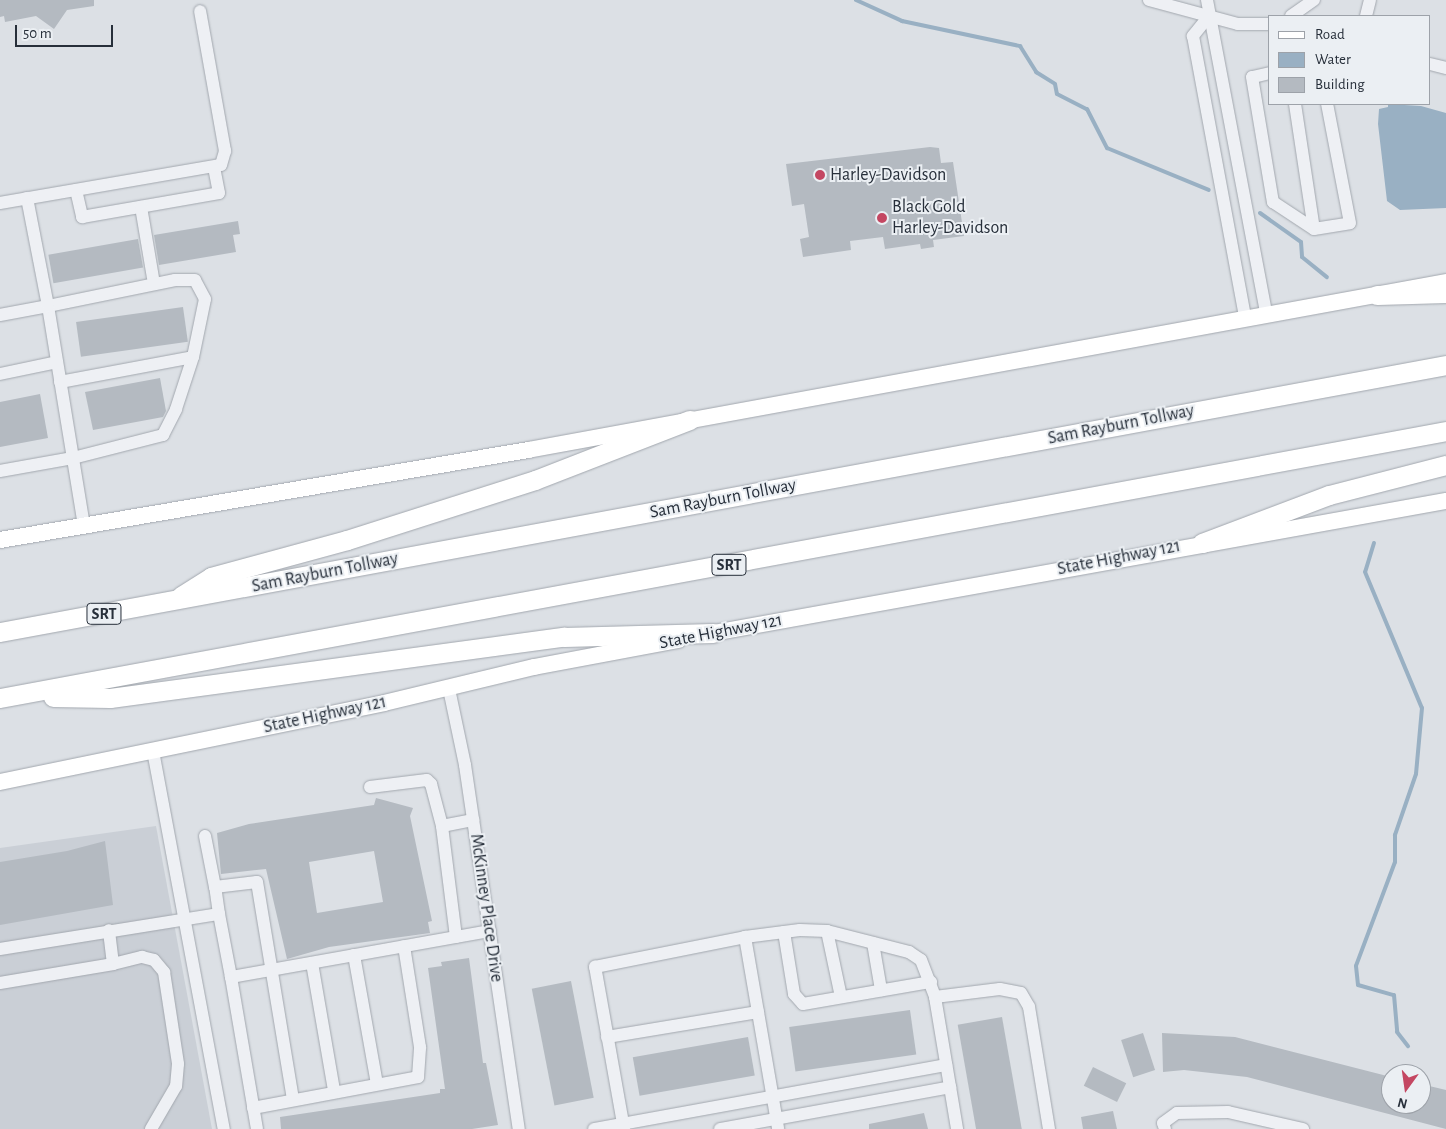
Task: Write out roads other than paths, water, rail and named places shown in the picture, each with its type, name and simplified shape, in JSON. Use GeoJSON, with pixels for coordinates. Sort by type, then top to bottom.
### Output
{"type":"FeatureCollection","features":[{"type":"Feature","properties":{"kind":"highway"},"geometry":{"type":"LineString","coordinates":[[1377,295],[1446,293]]}},
{"type":"Feature","properties":{"kind":"highway","name":"Sam Rayburn Tollway"},"geometry":{"type":"LineString","coordinates":[[0,632],[171,602],[1446,365]]}},
{"type":"Feature","properties":{"kind":"highway"},"geometry":{"type":"LineString","coordinates":[[171,602],[211,577],[347,540],[517,486],[690,420]]}},
{"type":"Feature","properties":{"kind":"highway","name":"SRT"},"geometry":{"type":"LineString","coordinates":[[6,697],[1446,430]]}},
{"type":"Feature","properties":{"kind":"highway"},"geometry":{"type":"LineString","coordinates":[[1202,542],[1329,495],[1446,465]]}},
{"type":"Feature","properties":{"kind":"highway"},"geometry":{"type":"LineString","coordinates":[[6,697],[110,698],[564,637],[713,633]]}},
{"type":"Feature","properties":{"kind":"main road"},"geometry":{"type":"LineString","coordinates":[[0,540],[690,420],[1245,317],[1446,282]]}},
{"type":"Feature","properties":{"kind":"main road","name":"State Highway 121"},"geometry":{"type":"LineString","coordinates":[[0,782],[448,688],[534,667],[1202,542],[1446,500]]}},
{"type":"Feature","properties":{"kind":"street"},"geometry":{"type":"LineString","coordinates":[[1148,0],[1238,24],[1268,24]]}},
{"type":"Feature","properties":{"kind":"street"},"geometry":{"type":"LineString","coordinates":[[1207,0],[1266,314]]}},
{"type":"Feature","properties":{"kind":"street"},"geometry":{"type":"LineString","coordinates":[[1292,15],[1314,0]]}},
{"type":"Feature","properties":{"kind":"street"},"geometry":{"type":"LineString","coordinates":[[1366,15],[1370,0]]}},
{"type":"Feature","properties":{"kind":"street"},"geometry":{"type":"LineString","coordinates":[[0,203],[214,168],[224,161],[225,151],[200,11]]}},
{"type":"Feature","properties":{"kind":"street"},"geometry":{"type":"LineString","coordinates":[[1209,16],[1193,36],[1245,317]]}},
{"type":"Feature","properties":{"kind":"street"},"geometry":{"type":"LineString","coordinates":[[1431,64],[1446,68]]}},
{"type":"Feature","properties":{"kind":"street"},"geometry":{"type":"LineString","coordinates":[[1268,73],[1252,77],[1273,202],[1314,229],[1350,223],[1327,105]]}},
{"type":"Feature","properties":{"kind":"street"},"geometry":{"type":"LineString","coordinates":[[1295,105],[1314,229]]}},
{"type":"Feature","properties":{"kind":"street"},"geometry":{"type":"LineString","coordinates":[[76,190],[82,217],[219,193],[214,168]]}},
{"type":"Feature","properties":{"kind":"street"},"geometry":{"type":"LineString","coordinates":[[27,198],[48,306],[84,525]]}},
{"type":"Feature","properties":{"kind":"street"},"geometry":{"type":"LineString","coordinates":[[141,206],[154,284]]}},
{"type":"Feature","properties":{"kind":"street"},"geometry":{"type":"LineString","coordinates":[[0,315],[154,284],[196,280],[205,299],[193,356],[176,409],[163,435],[73,458],[0,471]]}},
{"type":"Feature","properties":{"kind":"street"},"geometry":{"type":"LineString","coordinates":[[60,382],[193,356]]}},
{"type":"Feature","properties":{"kind":"street"},"geometry":{"type":"LineString","coordinates":[[0,374],[57,362]]}},
{"type":"Feature","properties":{"kind":"street","name":"McKinney Place Drive"},"geometry":{"type":"LineString","coordinates":[[448,688],[473,820],[519,1129]]}},
{"type":"Feature","properties":{"kind":"street"},"geometry":{"type":"LineString","coordinates":[[153,750],[224,1129]]}},
{"type":"Feature","properties":{"kind":"street"},"geometry":{"type":"LineString","coordinates":[[370,787],[427,780],[431,784],[442,826],[456,937]]}},
{"type":"Feature","properties":{"kind":"street"},"geometry":{"type":"LineString","coordinates":[[442,826],[473,820]]}},
{"type":"Feature","properties":{"kind":"street"},"geometry":{"type":"LineString","coordinates":[[205,836],[257,1129]]}},
{"type":"Feature","properties":{"kind":"street"},"geometry":{"type":"LineString","coordinates":[[215,888],[257,882],[293,1100]]}},
{"type":"Feature","properties":{"kind":"street"},"geometry":{"type":"LineString","coordinates":[[0,949],[184,917],[219,914]]}},
{"type":"Feature","properties":{"kind":"street"},"geometry":{"type":"LineString","coordinates":[[109,930],[113,964]]}},
{"type":"Feature","properties":{"kind":"street"},"geometry":{"type":"LineString","coordinates":[[231,977],[490,931]]}},
{"type":"Feature","properties":{"kind":"street"},"geometry":{"type":"LineString","coordinates":[[827,931],[841,997]]}},
{"type":"Feature","properties":{"kind":"street"},"geometry":{"type":"LineString","coordinates":[[623,1126],[595,967],[745,937],[784,932],[827,931],[909,952],[921,960],[935,997],[957,1129]]}},
{"type":"Feature","properties":{"kind":"street"},"geometry":{"type":"LineString","coordinates":[[784,932],[797,1000],[803,1004],[930,982]]}},
{"type":"Feature","properties":{"kind":"street"},"geometry":{"type":"LineString","coordinates":[[745,937],[778,1124]]}},
{"type":"Feature","properties":{"kind":"street"},"geometry":{"type":"LineString","coordinates":[[873,943],[881,990]]}},
{"type":"Feature","properties":{"kind":"street"},"geometry":{"type":"LineString","coordinates":[[254,1108],[334,1091],[418,1078],[420,1046],[404,946]]}},
{"type":"Feature","properties":{"kind":"street"},"geometry":{"type":"LineString","coordinates":[[354,955],[377,1084]]}},
{"type":"Feature","properties":{"kind":"street"},"geometry":{"type":"LineString","coordinates":[[0,983],[113,964],[142,957],[154,960],[164,972],[178,1064],[177,1080],[166,1107],[151,1129]]}},
{"type":"Feature","properties":{"kind":"street"},"geometry":{"type":"LineString","coordinates":[[312,963],[334,1091]]}},
{"type":"Feature","properties":{"kind":"street"},"geometry":{"type":"LineString","coordinates":[[935,997],[1000,989],[1022,993],[1029,1007],[1049,1129]]}},
{"type":"Feature","properties":{"kind":"street"},"geometry":{"type":"LineString","coordinates":[[607,1037],[758,1012]]}},
{"type":"Feature","properties":{"kind":"street"},"geometry":{"type":"LineString","coordinates":[[594,1129],[623,1126],[946,1065]]}},
{"type":"Feature","properties":{"kind":"street"},"geometry":{"type":"LineString","coordinates":[[720,1129],[778,1124],[950,1087]]}},
{"type":"Feature","properties":{"kind":"street"},"geometry":{"type":"LineString","coordinates":[[1164,1126],[1177,1113],[1228,1112],[1303,1129]]}},
{"type":"Feature","properties":{"kind":"water"},"geometry":{"type":"Polygon","coordinates":[[[1388,105],[1421,106],[1446,113],[1446,208],[1400,210],[1387,201],[1378,124],[1379,109],[1388,107],[1388,105]]]}},
{"type":"Feature","properties":{"kind":"waterway"},"geometry":{"type":"LineString","coordinates":[[856,0],[902,21],[1020,46],[1036,72],[1055,84],[1057,94],[1087,109],[1107,148],[1209,190]]}},
{"type":"Feature","properties":{"kind":"waterway"},"geometry":{"type":"LineString","coordinates":[[1260,213],[1301,242],[1302,257],[1327,277]]}},
{"type":"Feature","properties":{"kind":"waterway"},"geometry":{"type":"LineString","coordinates":[[1374,543],[1365,572],[1422,708],[1416,774],[1395,835],[1395,862],[1356,966],[1358,985],[1394,995],[1397,1032],[1408,1046]]}},
{"type":"Feature","properties":{"kind":"place","name":"Harley-Davidson"},"geometry":{"type":"Point","coordinates":[820,175]}},
{"type":"Feature","properties":{"kind":"place","name":"Black Gold Harley-Davidson"},"geometry":{"type":"Point","coordinates":[882,218]}}]}
